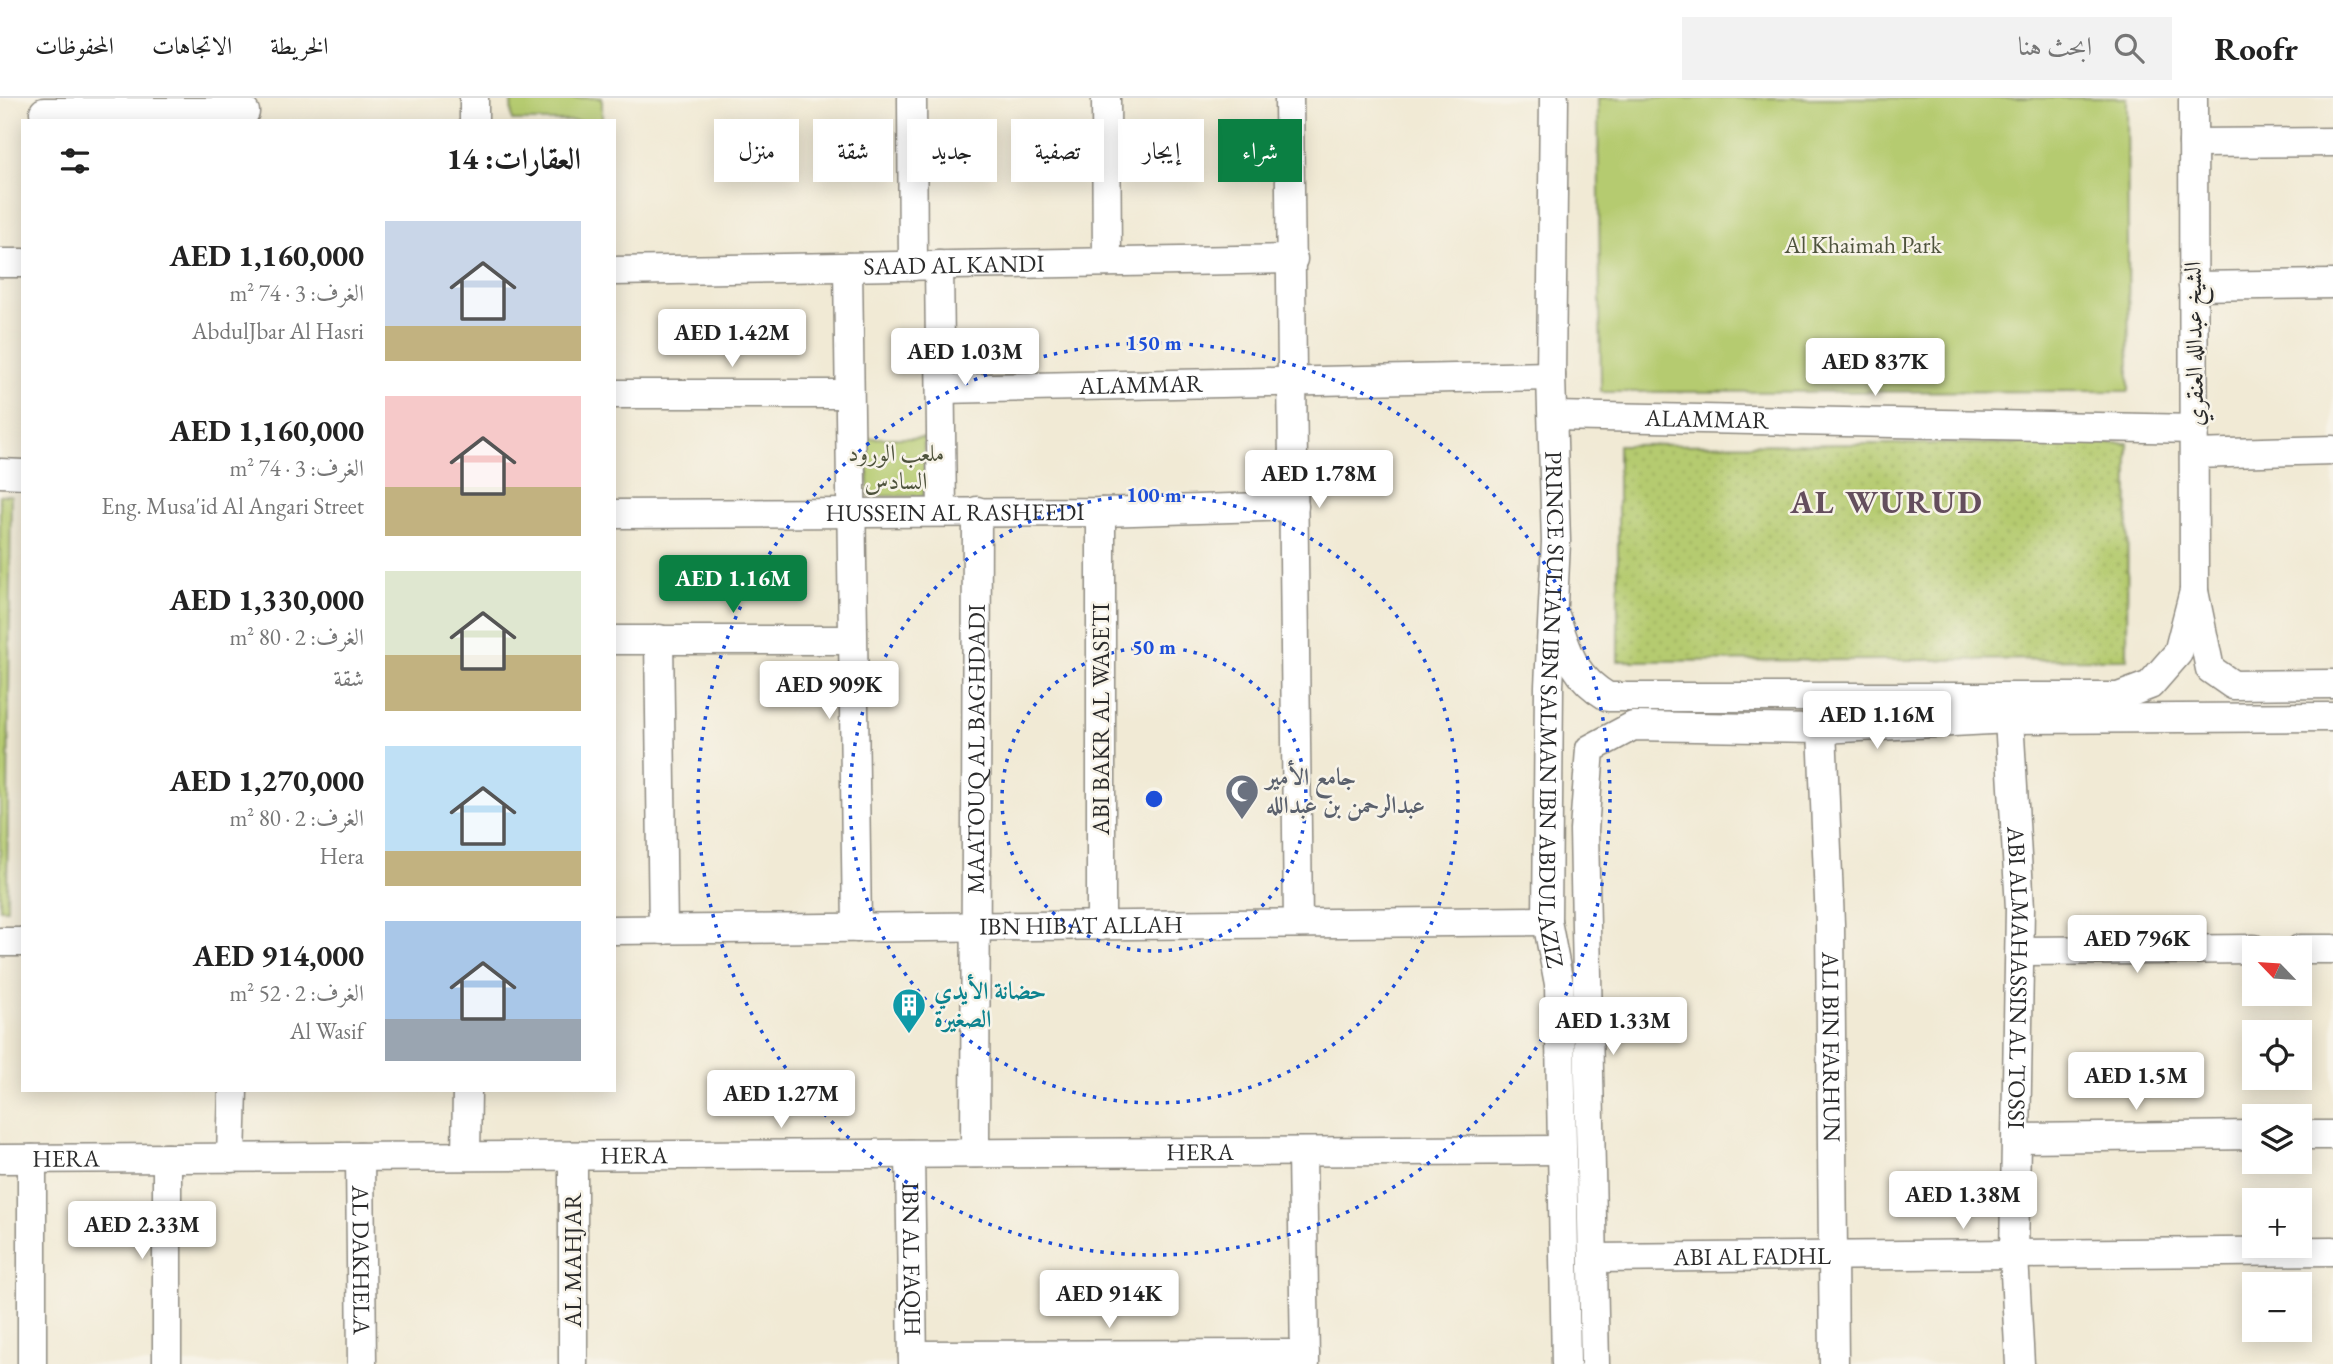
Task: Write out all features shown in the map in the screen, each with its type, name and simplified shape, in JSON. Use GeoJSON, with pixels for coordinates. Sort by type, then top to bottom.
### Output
{"type":"FeatureCollection","features":[{"type":"Feature","properties":{"kind":"street"},"geometry":{"type":"LineString","coordinates":[[474,98],[474,119]]}},
{"type":"Feature","properties":{"kind":"street"},"geometry":{"type":"LineString","coordinates":[[912,98],[926,266],[941,389],[942,512]]}},
{"type":"Feature","properties":{"kind":"street"},"geometry":{"type":"LineString","coordinates":[[1106,98],[1107,262]]}},
{"type":"Feature","properties":{"kind":"street"},"geometry":{"type":"LineString","coordinates":[[1289,98],[1293,259],[1298,923]]}},
{"type":"Feature","properties":{"kind":"street","name":"PRINCE SULTAN IBN SALMAN IBN ABDULAZIZ"},"geometry":{"type":"LineString","coordinates":[[1554,98],[1551,376],[1556,542],[1551,604],[1547,921],[1559,984],[1574,1033],[1593,1258],[1595,1364]]}},
{"type":"Feature","properties":{"kind":"street","name":"الشيخ عبدالله العنقري"},"geometry":{"type":"LineString","coordinates":[[2193,98],[2194,591]]}},
{"type":"Feature","properties":{"kind":"street"},"geometry":{"type":"LineString","coordinates":[[44,110],[245,110]]}},
{"type":"Feature","properties":{"kind":"street"},"geometry":{"type":"LineString","coordinates":[[2193,143],[2333,142]]}},
{"type":"Feature","properties":{"kind":"street","name":"SAAD AL KANDI"},"geometry":{"type":"LineString","coordinates":[[616,271],[1293,259]]}},
{"type":"Feature","properties":{"kind":"street"},"geometry":{"type":"LineString","coordinates":[[0,263],[21,263]]}},
{"type":"Feature","properties":{"kind":"street"},"geometry":{"type":"LineString","coordinates":[[848,267],[857,928]]}},
{"type":"Feature","properties":{"kind":"street"},"geometry":{"type":"LineString","coordinates":[[2193,286],[2333,284]]}},
{"type":"Feature","properties":{"kind":"street","name":"ALAMMAR"},"geometry":{"type":"LineString","coordinates":[[941,389],[1551,376]]}},
{"type":"Feature","properties":{"kind":"street"},"geometry":{"type":"LineString","coordinates":[[616,394],[849,394]]}},
{"type":"Feature","properties":{"kind":"street","name":"ALAMMAR"},"geometry":{"type":"LineString","coordinates":[[1553,416],[2333,450]]}},
{"type":"Feature","properties":{"kind":"street"},"geometry":{"type":"LineString","coordinates":[[0,473],[21,474]]}},
{"type":"Feature","properties":{"kind":"street","name":"HUSSEIN AL RASHEEDI"},"geometry":{"type":"LineString","coordinates":[[616,514],[1101,512],[1294,506]]}},
{"type":"Feature","properties":{"kind":"street","name":"MAATOUQ AL BAGHDADI"},"geometry":{"type":"LineString","coordinates":[[975,1153],[978,926],[977,511]]}},
{"type":"Feature","properties":{"kind":"street","name":"ABI BAKR AL WASETI"},"geometry":{"type":"LineString","coordinates":[[1101,512],[1101,926]]}},
{"type":"Feature","properties":{"kind":"street"},"geometry":{"type":"LineString","coordinates":[[1551,604],[1567,650],[1586,684],[1608,697],[2118,697],[2150,685],[2178,653],[2194,591]]}},
{"type":"Feature","properties":{"kind":"street"},"geometry":{"type":"LineString","coordinates":[[2194,591],[2210,669],[2233,685],[2333,684]]}},
{"type":"Feature","properties":{"kind":"street"},"geometry":{"type":"LineString","coordinates":[[659,639],[663,930]]}},
{"type":"Feature","properties":{"kind":"street"},"geometry":{"type":"LineString","coordinates":[[616,640],[852,640]]}},
{"type":"Feature","properties":{"kind":"street"},"geometry":{"type":"LineString","coordinates":[[1822,729],[2009,719],[2333,717]]}},
{"type":"Feature","properties":{"kind":"street","name":"ABI ALMAHASSIN AL TOSSI"},"geometry":{"type":"LineString","coordinates":[[2009,719],[2020,951],[2014,1256],[2020,1364]]}},
{"type":"Feature","properties":{"kind":"street","name":"PRINCE SULTAN IBN SALMAN IBN ABDULAZIZ"},"geometry":{"type":"LineString","coordinates":[[1566,1364],[1562,1150],[1574,1033],[1587,976],[1584,830],[1590,749],[1633,726],[1822,729]]}},
{"type":"Feature","properties":{"kind":"street","name":"ALI BIN FARHUN"},"geometry":{"type":"LineString","coordinates":[[1822,729],[1829,924],[1834,1364]]}},
{"type":"Feature","properties":{"kind":"street","name":"IBN HIBAT ALLAH"},"geometry":{"type":"LineString","coordinates":[[616,930],[1547,921]]}},
{"type":"Feature","properties":{"kind":"street"},"geometry":{"type":"LineString","coordinates":[[0,942],[21,942]]}},
{"type":"Feature","properties":{"kind":"street"},"geometry":{"type":"LineString","coordinates":[[2020,951],[2242,949]]}},
{"type":"Feature","properties":{"kind":"street"},"geometry":{"type":"LineString","coordinates":[[2312,949],[2333,949]]}},
{"type":"Feature","properties":{"kind":"street"},"geometry":{"type":"LineString","coordinates":[[1559,984],[1580,984],[1587,976]]}},
{"type":"Feature","properties":{"kind":"street"},"geometry":{"type":"LineString","coordinates":[[231,1158],[233,1092]]}},
{"type":"Feature","properties":{"kind":"street"},"geometry":{"type":"LineString","coordinates":[[466,1156],[467,1092]]}},
{"type":"Feature","properties":{"kind":"street"},"geometry":{"type":"LineString","coordinates":[[2018,1138],[2242,1135]]}},
{"type":"Feature","properties":{"kind":"street"},"geometry":{"type":"LineString","coordinates":[[2312,1135],[2333,1135]]}},
{"type":"Feature","properties":{"kind":"street","name":"HERA"},"geometry":{"type":"LineString","coordinates":[[0,1159],[1562,1150]]}},
{"type":"Feature","properties":{"kind":"street"},"geometry":{"type":"LineString","coordinates":[[913,1359],[1305,1359],[1302,1152]]}},
{"type":"Feature","properties":{"kind":"street","name":"IBN AL FAQIH"},"geometry":{"type":"LineString","coordinates":[[910,1154],[913,1359]]}},
{"type":"Feature","properties":{"kind":"street","name":"AL MAHJAR"},"geometry":{"type":"LineString","coordinates":[[573,1156],[573,1364]]}},
{"type":"Feature","properties":{"kind":"street","name":"AL DAKHELA"},"geometry":{"type":"LineString","coordinates":[[360,1157],[362,1364]]}},
{"type":"Feature","properties":{"kind":"street"},"geometry":{"type":"LineString","coordinates":[[167,1158],[167,1364]]}},
{"type":"Feature","properties":{"kind":"street"},"geometry":{"type":"LineString","coordinates":[[32,1159],[33,1364]]}},
{"type":"Feature","properties":{"kind":"street","name":"ABI AL FADHL"},"geometry":{"type":"LineString","coordinates":[[1593,1258],[2333,1251]]}},
{"type":"Feature","properties":{"kind":"green space"},"geometry":{"type":"Polygon","coordinates":[[[511,98],[602,98],[602,119],[512,119],[511,98]]]}},
{"type":"Feature","properties":{"kind":"green space","name":"Al Khaimah Park"},"geometry":{"type":"Polygon","coordinates":[[[1598,98],[2127,98],[2129,391],[1601,392],[1598,98]]]}},
{"type":"Feature","properties":{"kind":"green space","name":"ملعب الورود السادس"},"geometry":{"type":"Polygon","coordinates":[[[868,438],[924,438],[924,496],[868,496],[868,438]]]}},
{"type":"Feature","properties":{"kind":"green space"},"geometry":{"type":"Polygon","coordinates":[[[2128,443],[2127,659],[1618,661],[1618,445],[2128,443]]]}},
{"type":"Feature","properties":{"kind":"green space"},"geometry":{"type":"Polygon","coordinates":[[[0,495],[11,495],[7,909],[0,909],[0,495]]]}},
{"type":"Feature","properties":{"kind":"place","name":"جامع الأمير عبدالرحمن بن عبدالله"},"geometry":{"type":"Point","coordinates":[1242,821]}},
{"type":"Feature","properties":{"kind":"place","name":"حضانة الأيدي الصغيرة"},"geometry":{"type":"Point","coordinates":[909,1035]}},
{"type":"Feature","properties":{"kind":"district","name":"AL WURUD"},"geometry":{"type":"Point","coordinates":[1887,502]}}]}
